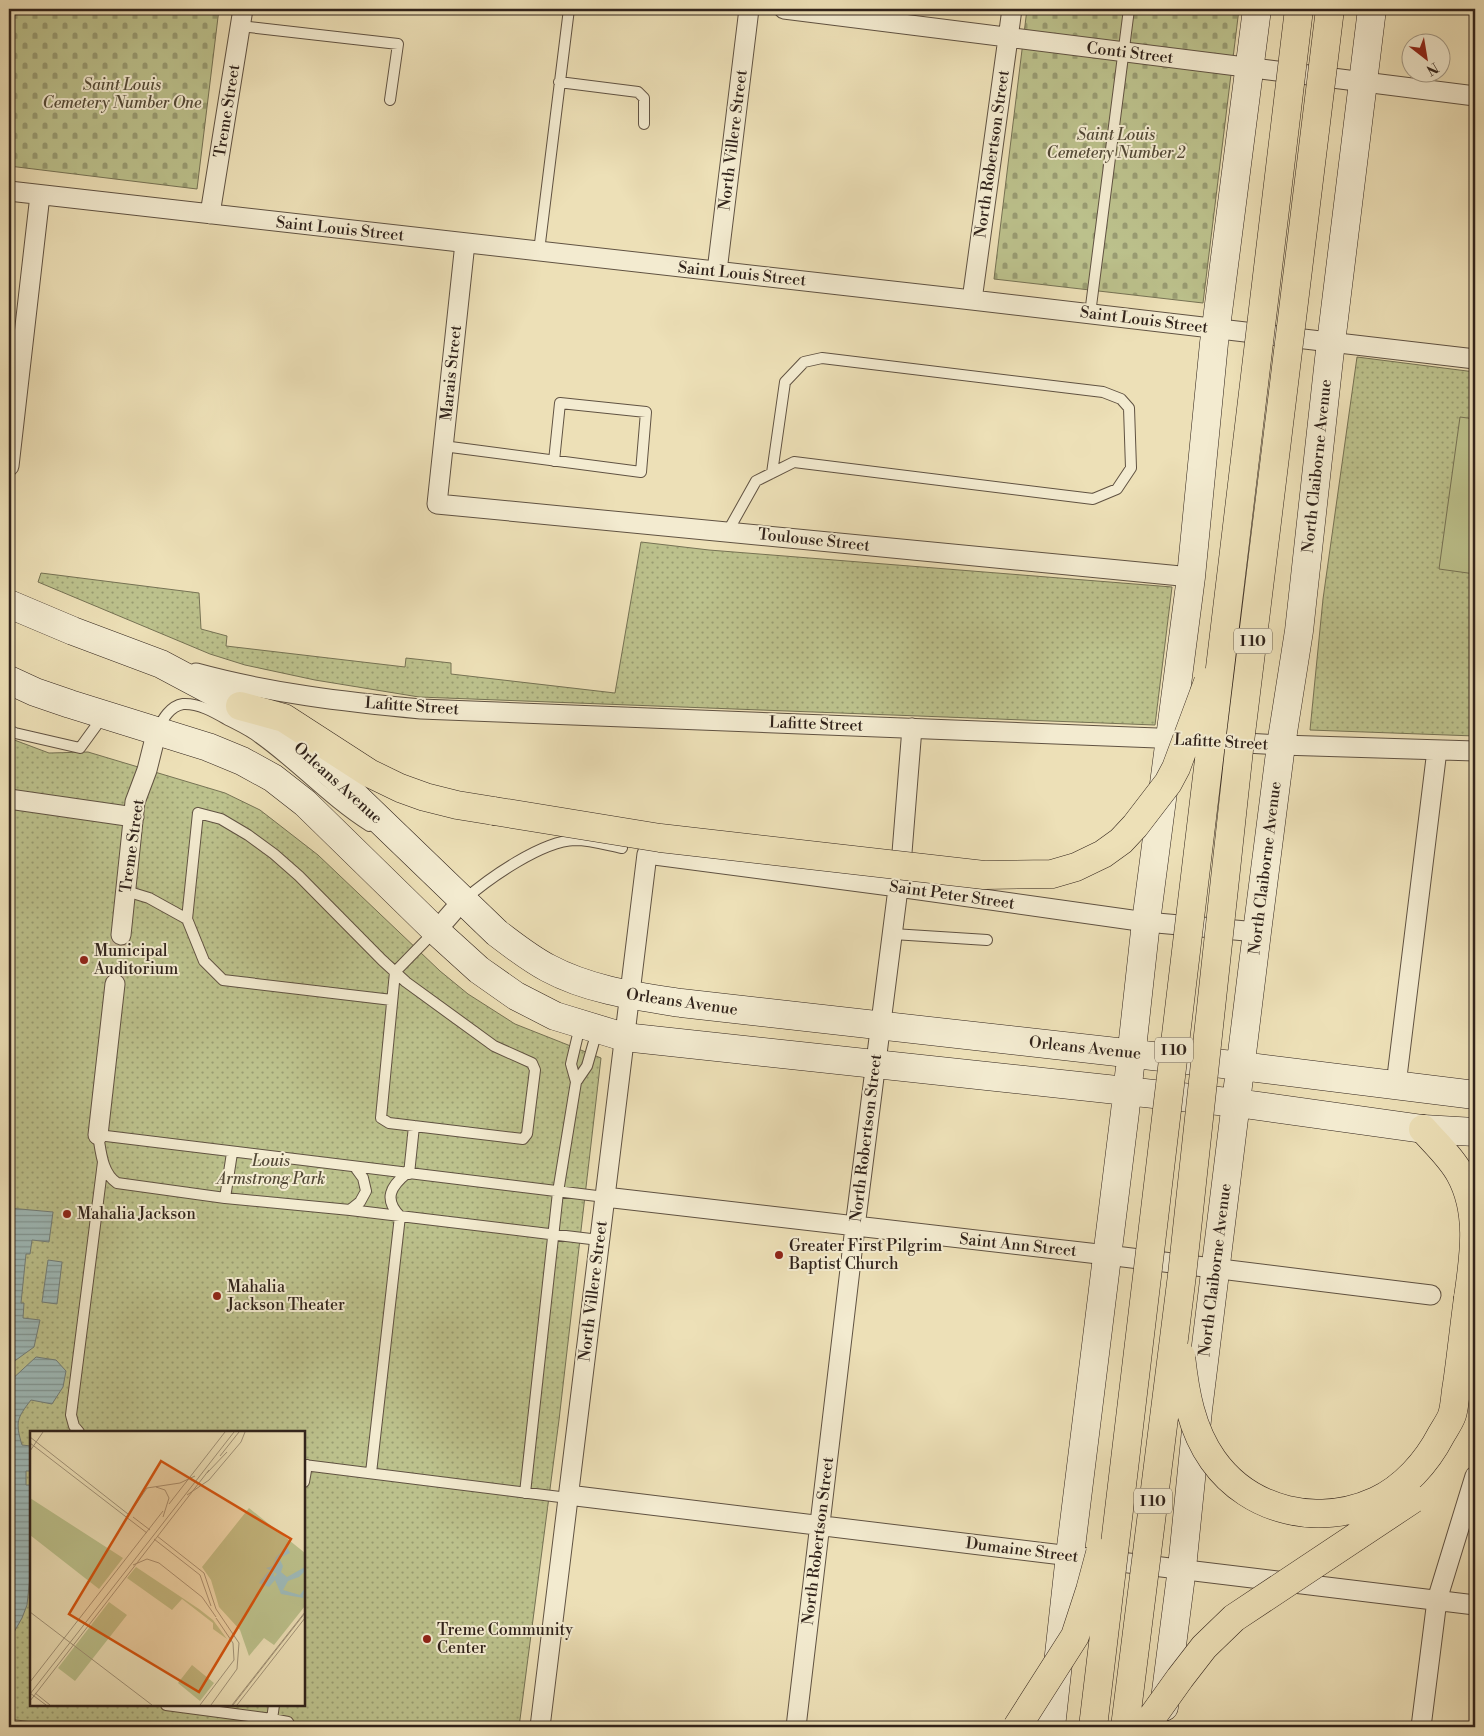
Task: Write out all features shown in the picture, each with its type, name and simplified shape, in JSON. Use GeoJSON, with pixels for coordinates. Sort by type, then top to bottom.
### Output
{"type":"FeatureCollection","features":[{"type":"Feature","properties":{"kind":"highway","name":"I 10"},"geometry":{"type":"LineString","coordinates":[[1093,1727],[1299,9]]}},
{"type":"Feature","properties":{"kind":"highway","name":"I 10"},"geometry":{"type":"LineString","coordinates":[[1125,1727],[1182,1275],[1241,740],[1330,9]]}},
{"type":"Feature","properties":{"kind":"highway"},"geometry":{"type":"LineString","coordinates":[[240,706],[284,718],[365,770],[400,788],[457,805],[660,838],[974,874],[1022,876],[1052,874],[1076,867],[1103,854],[1121,841],[1135,826],[1168,783],[1176,768],[1223,643]]}},
{"type":"Feature","properties":{"kind":"highway"},"geometry":{"type":"LineString","coordinates":[[1182,1275],[1180,1354],[1184,1386],[1193,1421],[1213,1460],[1223,1472],[1252,1497],[1267,1505],[1303,1514],[1326,1514],[1352,1510],[1377,1501],[1397,1488],[1424,1463],[1436,1446],[1452,1414],[1472,1268],[1474,1240],[1472,1205],[1459,1173],[1423,1129]]}},
{"type":"Feature","properties":{"kind":"highway"},"geometry":{"type":"LineString","coordinates":[[1145,1727],[1204,1647],[1234,1618],[1406,1503],[1430,1483],[1459,1439],[1471,1405],[1475,1386]]}},
{"type":"Feature","properties":{"kind":"highway"},"geometry":{"type":"LineString","coordinates":[[1017,1727],[1075,1636],[1090,1590],[1126,1457]]}},
{"type":"Feature","properties":{"kind":"main road"},"geometry":{"type":"LineString","coordinates":[[1051,1727],[1146,922],[1191,577],[1216,329],[1257,9]]}},
{"type":"Feature","properties":{"kind":"main road","name":"North Claiborne Avenue"},"geometry":{"type":"LineString","coordinates":[[1161,1727],[1182,1568],[1198,1410],[1257,932],[1281,745],[1299,631],[1331,342],[1372,9]]}},
{"type":"Feature","properties":{"kind":"main road","name":"Orleans Avenue"},"geometry":{"type":"LineString","coordinates":[[9,604],[161,664],[240,706],[299,747],[333,775],[497,933],[548,968],[583,983],[630,996],[1131,1053],[1475,1095]]}},
{"type":"Feature","properties":{"kind":"main road"},"geometry":{"type":"LineString","coordinates":[[9,680],[44,695],[104,715],[208,746],[242,760],[273,778],[305,803],[436,931],[479,970],[516,996],[555,1016],[624,1037],[1237,1103],[1423,1129],[1475,1132]]}},
{"type":"Feature","properties":{"kind":"street","name":"North Villere Street"},"geometry":{"type":"LineString","coordinates":[[717,271],[749,9]]}},
{"type":"Feature","properties":{"kind":"street","name":"Conti Street"},"geometry":{"type":"LineString","coordinates":[[784,9],[1475,96]]}},
{"type":"Feature","properties":{"kind":"street","name":"North Robertson Street"},"geometry":{"type":"LineString","coordinates":[[972,300],[1012,9]]}},
{"type":"Feature","properties":{"kind":"street","name":"Treme Street"},"geometry":{"type":"LineString","coordinates":[[210,214],[242,17]]}},
{"type":"Feature","properties":{"kind":"street","name":"Saint Louis Street"},"geometry":{"type":"LineString","coordinates":[[9,192],[972,300],[1475,359]]}},
{"type":"Feature","properties":{"kind":"street"},"geometry":{"type":"LineString","coordinates":[[9,466],[40,195]]}},
{"type":"Feature","properties":{"kind":"street","name":"Marais Street"},"geometry":{"type":"LineString","coordinates":[[437,504],[465,243]]}},
{"type":"Feature","properties":{"kind":"street","name":"Toulouse Street"},"geometry":{"type":"LineString","coordinates":[[437,504],[1191,577]]}},
{"type":"Feature","properties":{"kind":"street","name":"Lafitte Street"},"geometry":{"type":"LineString","coordinates":[[161,664],[235,684],[311,697],[421,709],[912,728],[1281,745],[1475,751]]}},
{"type":"Feature","properties":{"kind":"street","name":"North Robertson Street"},"geometry":{"type":"LineString","coordinates":[[796,1727],[855,1227],[893,934],[912,728]]}},
{"type":"Feature","properties":{"kind":"street","name":"Treme Street"},"geometry":{"type":"LineString","coordinates":[[121,935],[136,802],[147,770],[157,730]]}},
{"type":"Feature","properties":{"kind":"street"},"geometry":{"type":"LineString","coordinates":[[1396,1085],[1437,750]]}},
{"type":"Feature","properties":{"kind":"street"},"geometry":{"type":"LineString","coordinates":[[9,799],[134,817]]}},
{"type":"Feature","properties":{"kind":"street","name":"North Villere Street"},"geometry":{"type":"LineString","coordinates":[[540,1727],[647,854]]}},
{"type":"Feature","properties":{"kind":"street","name":"Saint Peter Street"},"geometry":{"type":"LineString","coordinates":[[647,854],[1146,922],[1257,932]]}},
{"type":"Feature","properties":{"kind":"street"},"geometry":{"type":"LineString","coordinates":[[436,931],[463,900]]}},
{"type":"Feature","properties":{"kind":"street"},"geometry":{"type":"LineString","coordinates":[[98,1135],[115,984]]}},
{"type":"Feature","properties":{"kind":"street","name":"Saint Ann Street"},"geometry":{"type":"LineString","coordinates":[[605,1197],[1107,1255],[1431,1295]]}},
{"type":"Feature","properties":{"kind":"street"},"geometry":{"type":"LineString","coordinates":[[1421,1727],[1437,1600],[1475,1476]]}},
{"type":"Feature","properties":{"kind":"street","name":"Dumaine Street"},"geometry":{"type":"LineString","coordinates":[[568,1496],[1182,1568],[1475,1605]]}},
{"type":"Feature","properties":{"kind":"lane"},"geometry":{"type":"LineString","coordinates":[[539,251],[569,9]]}},
{"type":"Feature","properties":{"kind":"lane"},"geometry":{"type":"LineString","coordinates":[[1090,314],[1129,9]]}},
{"type":"Feature","properties":{"kind":"lane"},"geometry":{"type":"LineString","coordinates":[[242,17],[398,44],[390,100]]}},
{"type":"Feature","properties":{"kind":"lane"},"geometry":{"type":"LineString","coordinates":[[559,82],[638,92],[644,98],[644,124]]}},
{"type":"Feature","properties":{"kind":"lane"},"geometry":{"type":"LineString","coordinates":[[728,531],[756,481],[772,473],[794,462],[1093,499],[1117,488],[1131,468],[1129,408],[1121,399],[1104,392],[822,358],[804,362],[785,382],[772,473]]}},
{"type":"Feature","properties":{"kind":"lane"},"geometry":{"type":"LineString","coordinates":[[443,446],[554,461],[641,472],[646,412],[560,403],[554,461]]}},
{"type":"Feature","properties":{"kind":"lane"},"geometry":{"type":"LineString","coordinates":[[157,730],[171,710],[182,704],[196,705],[216,713],[257,736],[362,821],[414,854]]}},
{"type":"Feature","properties":{"kind":"lane"},"geometry":{"type":"LineString","coordinates":[[9,730],[80,748],[104,715]]}},
{"type":"Feature","properties":{"kind":"lane"},"geometry":{"type":"LineString","coordinates":[[392,1000],[223,980],[204,961],[187,919],[198,813],[221,819],[248,835],[274,854],[299,876],[395,972],[433,1003],[494,1046],[532,1063],[535,1070],[528,1134],[523,1139],[389,1123],[381,1118],[395,972],[436,931]]}},
{"type":"Feature","properties":{"kind":"lane"},"geometry":{"type":"LineString","coordinates":[[463,900],[484,882],[553,844],[576,840],[622,848]]}},
{"type":"Feature","properties":{"kind":"lane"},"geometry":{"type":"LineString","coordinates":[[126,891],[149,898],[187,919]]}},
{"type":"Feature","properties":{"kind":"lane"},"geometry":{"type":"LineString","coordinates":[[893,934],[987,940]]}},
{"type":"Feature","properties":{"kind":"lane"},"geometry":{"type":"LineString","coordinates":[[576,1082],[587,1066],[589,1026]]}},
{"type":"Feature","properties":{"kind":"lane"},"geometry":{"type":"LineString","coordinates":[[525,1492],[558,1192],[576,1082],[571,1064],[589,1026]]}},
{"type":"Feature","properties":{"kind":"lane"},"geometry":{"type":"LineString","coordinates":[[371,1473],[400,1216],[393,1207],[390,1194],[397,1183],[408,1174],[414,1126]]}},
{"type":"Feature","properties":{"kind":"lane"},"geometry":{"type":"LineString","coordinates":[[600,1240],[350,1210],[225,1198],[117,1183],[111,1179],[103,1160],[98,1135],[232,1153],[605,1197]]}},
{"type":"Feature","properties":{"kind":"lane"},"geometry":{"type":"LineString","coordinates":[[225,1198],[232,1153]]}},
{"type":"Feature","properties":{"kind":"lane"},"geometry":{"type":"LineString","coordinates":[[78,1431],[74,1426],[71,1415],[103,1160]]}},
{"type":"Feature","properties":{"kind":"lane"},"geometry":{"type":"LineString","coordinates":[[350,1210],[360,1202],[366,1191],[363,1178],[356,1167]]}},
{"type":"Feature","properties":{"kind":"lane"},"geometry":{"type":"LineString","coordinates":[[305,1465],[568,1496]]}},
{"type":"Feature","properties":{"kind":"lane"},"geometry":{"type":"LineString","coordinates":[[174,1706],[272,1719],[288,1722],[291,1727]]}},
{"type":"Feature","properties":{"kind":"lane"},"geometry":{"type":"LineString","coordinates":[[272,1719],[274,1706]]}},
{"type":"Feature","properties":{"kind":"green space","name":"Saint Louis Cemetery Number One"},"geometry":{"type":"Polygon","coordinates":[[[9,9],[219,9],[197,189],[9,166],[9,9]]]}},
{"type":"Feature","properties":{"kind":"green space","name":"Saint Louis Cemetery Number 2"},"geometry":{"type":"Polygon","coordinates":[[[1027,9],[1239,9],[1203,303],[994,279],[1027,9]]]}},
{"type":"Feature","properties":{"kind":"green space"},"geometry":{"type":"Polygon","coordinates":[[[1357,357],[1475,372],[1475,736],[1310,730],[1323,599],[1357,357]]]}},
{"type":"Feature","properties":{"kind":"green space"},"geometry":{"type":"Polygon","coordinates":[[[1460,417],[1475,419],[1475,574],[1439,569],[1460,417]]]}},
{"type":"Feature","properties":{"kind":"green space"},"geometry":{"type":"Polygon","coordinates":[[[641,542],[709,550],[1172,587],[1155,725],[419,697],[315,680],[245,665],[210,654],[38,582],[41,573],[199,593],[201,629],[227,636],[226,646],[405,667],[406,658],[451,663],[451,674],[615,693],[641,542]]]}},
{"type":"Feature","properties":{"kind":"green space","name":"Louis Armstrong Park"},"geometry":{"type":"Polygon","coordinates":[[[9,738],[49,753],[88,752],[225,793],[260,810],[318,855],[440,971],[468,994],[515,1024],[601,1058],[559,1420],[519,1727],[71,1727],[9,1719],[9,738]]]}},
{"type":"Feature","properties":{"kind":"water"},"geometry":{"type":"Polygon","coordinates":[[[9,1208],[53,1212],[49,1242],[32,1240],[30,1254],[26,1254],[21,1303],[24,1303],[23,1318],[40,1320],[34,1347],[9,1365],[9,1208]]]}},
{"type":"Feature","properties":{"kind":"water"},"geometry":{"type":"Polygon","coordinates":[[[48,1260],[62,1262],[57,1304],[42,1302],[48,1260]]]}},
{"type":"Feature","properties":{"kind":"water"},"geometry":{"type":"Polygon","coordinates":[[[36,1357],[56,1360],[66,1371],[63,1387],[52,1404],[31,1400],[20,1416],[18,1425],[22,1445],[30,1446],[30,1471],[26,1471],[26,1485],[30,1485],[30,1576],[27,1605],[9,1641],[9,1548],[14,1532],[9,1515],[9,1382],[36,1357]]]}},
{"type":"Feature","properties":{"kind":"tunnel"},"geometry":{"type":"LineString","coordinates":[[115,984],[121,935]]}},
{"type":"Feature","properties":{"kind":"place","name":"Municipal Auditorium"},"geometry":{"type":"Point","coordinates":[84,960]}},
{"type":"Feature","properties":{"kind":"place","name":"Mahalia Jackson"},"geometry":{"type":"Point","coordinates":[67,1214]}},
{"type":"Feature","properties":{"kind":"place","name":"Greater First Pilgrim Baptist Church"},"geometry":{"type":"Point","coordinates":[779,1255]}},
{"type":"Feature","properties":{"kind":"place","name":"Mahalia Jackson Theater"},"geometry":{"type":"Point","coordinates":[217,1296]}},
{"type":"Feature","properties":{"kind":"place","name":"Treme Community Center"},"geometry":{"type":"Point","coordinates":[427,1639]}}]}
